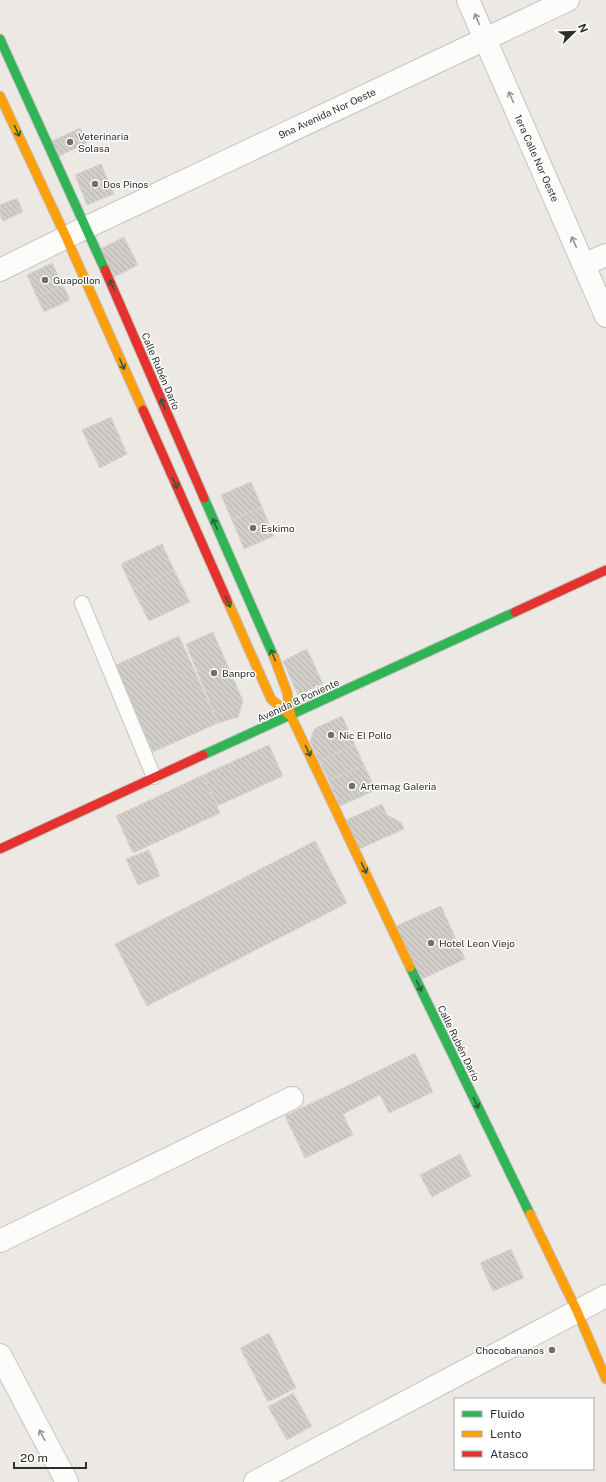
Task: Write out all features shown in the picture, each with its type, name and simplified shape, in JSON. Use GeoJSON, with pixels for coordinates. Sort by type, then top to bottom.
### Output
{"type":"FeatureCollection","features":[{"type":"Feature","properties":{"kind":"street","name":"1era Calle Nor Oeste"},"geometry":{"type":"LineString","coordinates":[[468,0],[606,316]]}},
{"type":"Feature","properties":{"kind":"street","name":"9na Avenida Nor Oeste"},"geometry":{"type":"LineString","coordinates":[[0,270],[66,237],[568,0]]}},
{"type":"Feature","properties":{"kind":"street","name":"Calle Rubén Darío"},"geometry":{"type":"LineString","coordinates":[[0,39],[3,55],[86,228],[124,340],[214,546],[269,645],[288,692],[291,716],[440,1030],[577,1311],[606,1379]]}},
{"type":"Feature","properties":{"kind":"street","name":"Calle Rubén Darío"},"geometry":{"type":"LineString","coordinates":[[0,96],[66,237],[124,340],[214,546],[271,699],[291,716]]}},
{"type":"Feature","properties":{"kind":"street"},"geometry":{"type":"LineString","coordinates":[[584,264],[606,255]]}},
{"type":"Feature","properties":{"kind":"street","name":"Avenida 8 Poniente"},"geometry":{"type":"LineString","coordinates":[[0,849],[606,570]]}},
{"type":"Feature","properties":{"kind":"street"},"geometry":{"type":"LineString","coordinates":[[0,1241],[292,1098]]}},
{"type":"Feature","properties":{"kind":"street"},"geometry":{"type":"LineString","coordinates":[[255,1482],[606,1296]]}},
{"type":"Feature","properties":{"kind":"street"},"geometry":{"type":"LineString","coordinates":[[0,1355],[67,1482]]}},
{"type":"Feature","properties":{"kind":"lane"},"geometry":{"type":"LineString","coordinates":[[82,603],[154,777]]}},
{"type":"Feature","properties":{"kind":"building","name":"Veterinaria Solasa"},"geometry":{"type":"Polygon","coordinates":[[[80,128],[87,143],[59,156],[52,141],[80,128]]]}},
{"type":"Feature","properties":{"kind":"building"},"geometry":{"type":"Polygon","coordinates":[[[101,164],[114,194],[87,205],[75,175],[101,164]]]}},
{"type":"Feature","properties":{"kind":"building"},"geometry":{"type":"Polygon","coordinates":[[[17,198],[23,212],[3,221],[0,215],[0,205],[17,198]]]}},
{"type":"Feature","properties":{"kind":"building"},"geometry":{"type":"Polygon","coordinates":[[[124,237],[138,265],[114,277],[100,249],[124,237]]]}},
{"type":"Feature","properties":{"kind":"building","name":"Guapollon"},"geometry":{"type":"Polygon","coordinates":[[[52,263],[63,285],[37,297],[27,275],[52,263]]]}},
{"type":"Feature","properties":{"kind":"building"},"geometry":{"type":"Polygon","coordinates":[[[63,285],[70,300],[44,312],[37,297],[63,285]]]}},
{"type":"Feature","properties":{"kind":"building"},"geometry":{"type":"Polygon","coordinates":[[[111,417],[127,454],[100,468],[82,430],[111,417]]]}},
{"type":"Feature","properties":{"kind":"building"},"geometry":{"type":"Polygon","coordinates":[[[251,482],[262,507],[232,520],[221,495],[251,482]]]}},
{"type":"Feature","properties":{"kind":"building","name":"Eskimo"},"geometry":{"type":"Polygon","coordinates":[[[262,507],[274,536],[244,549],[232,520],[262,507]]]}},
{"type":"Feature","properties":{"kind":"building"},"geometry":{"type":"Polygon","coordinates":[[[162,544],[174,570],[133,590],[121,564],[162,544]]]}},
{"type":"Feature","properties":{"kind":"building"},"geometry":{"type":"Polygon","coordinates":[[[174,570],[190,602],[149,621],[133,590],[174,570]]]}},
{"type":"Feature","properties":{"kind":"building","name":"Banpro"},"geometry":{"type":"Polygon","coordinates":[[[213,632],[243,701],[238,717],[218,723],[186,644],[213,632]]]}},
{"type":"Feature","properties":{"kind":"building"},"geometry":{"type":"Polygon","coordinates":[[[179,636],[218,723],[153,752],[114,666],[179,636]]]}},
{"type":"Feature","properties":{"kind":"building"},"geometry":{"type":"Polygon","coordinates":[[[307,649],[323,684],[298,695],[283,661],[307,649]]]}},
{"type":"Feature","properties":{"kind":"building","name":"Nic El Pollo"},"geometry":{"type":"Polygon","coordinates":[[[342,716],[355,745],[319,761],[310,741],[314,729],[342,716]]]}},
{"type":"Feature","properties":{"kind":"building"},"geometry":{"type":"Polygon","coordinates":[[[269,745],[283,776],[217,806],[203,775],[269,745]]]}},
{"type":"Feature","properties":{"kind":"building"},"geometry":{"type":"Polygon","coordinates":[[[355,745],[364,765],[329,781],[319,761],[355,745]]]}},
{"type":"Feature","properties":{"kind":"building","name":"Artemag Galeria"},"geometry":{"type":"Polygon","coordinates":[[[364,765],[376,790],[340,806],[329,781],[364,765]]]}},
{"type":"Feature","properties":{"kind":"building"},"geometry":{"type":"Polygon","coordinates":[[[203,775],[220,813],[133,853],[116,816],[203,775]]]}},
{"type":"Feature","properties":{"kind":"building"},"geometry":{"type":"Polygon","coordinates":[[[382,804],[387,815],[401,822],[404,829],[359,849],[346,820],[382,804]]]}},
{"type":"Feature","properties":{"kind":"building"},"geometry":{"type":"Polygon","coordinates":[[[315,841],[347,903],[147,1006],[115,944],[315,841]]]}},
{"type":"Feature","properties":{"kind":"building"},"geometry":{"type":"Polygon","coordinates":[[[149,850],[160,876],[138,885],[126,859],[149,850]]]}},
{"type":"Feature","properties":{"kind":"building","name":"Hotel Leon Viejo"},"geometry":{"type":"Polygon","coordinates":[[[441,906],[465,959],[420,980],[396,926],[441,906]]]}},
{"type":"Feature","properties":{"kind":"building"},"geometry":{"type":"Polygon","coordinates":[[[415,1053],[433,1092],[389,1113],[380,1095],[343,1114],[353,1135],[305,1158],[285,1116],[415,1053]]]}},
{"type":"Feature","properties":{"kind":"building"},"geometry":{"type":"Polygon","coordinates":[[[460,1154],[471,1176],[432,1197],[420,1175],[460,1154]]]}},
{"type":"Feature","properties":{"kind":"building"},"geometry":{"type":"Polygon","coordinates":[[[511,1249],[524,1278],[493,1291],[480,1263],[511,1249]]]}},
{"type":"Feature","properties":{"kind":"building"},"geometry":{"type":"Polygon","coordinates":[[[269,1333],[296,1388],[268,1402],[240,1348],[269,1333]]]}},
{"type":"Feature","properties":{"kind":"building"},"geometry":{"type":"Polygon","coordinates":[[[293,1393],[312,1426],[287,1440],[268,1407],[293,1393]]]}},
{"type":"Feature","properties":{"kind":"traffic: fast"},"geometry":{"type":"LineString","coordinates":[[0,39],[105,270]]}},
{"type":"Feature","properties":{"kind":"traffic: fast"},"geometry":{"type":"LineString","coordinates":[[204,498],[274,657]]}},
{"type":"Feature","properties":{"kind":"traffic: fast"},"geometry":{"type":"LineString","coordinates":[[203,755],[515,612]]}},
{"type":"Feature","properties":{"kind":"traffic: fast"},"geometry":{"type":"LineString","coordinates":[[410,967],[530,1214]]}},
{"type":"Feature","properties":{"kind":"traffic: slow"},"geometry":{"type":"LineString","coordinates":[[0,96],[66,237],[143,410]]}},
{"type":"Feature","properties":{"kind":"traffic: slow"},"geometry":{"type":"LineString","coordinates":[[227,600],[271,699],[291,716]]}},
{"type":"Feature","properties":{"kind":"traffic: slow"},"geometry":{"type":"LineString","coordinates":[[274,657],[287,692],[291,716],[410,967]]}},
{"type":"Feature","properties":{"kind":"traffic: slow"},"geometry":{"type":"LineString","coordinates":[[530,1214],[577,1311],[606,1379]]}},
{"type":"Feature","properties":{"kind":"traffic: jam"},"geometry":{"type":"LineString","coordinates":[[105,270],[204,498]]}},
{"type":"Feature","properties":{"kind":"traffic: jam"},"geometry":{"type":"LineString","coordinates":[[143,410],[227,600]]}},
{"type":"Feature","properties":{"kind":"traffic: jam"},"geometry":{"type":"LineString","coordinates":[[515,612],[606,570]]}},
{"type":"Feature","properties":{"kind":"traffic: jam"},"geometry":{"type":"LineString","coordinates":[[0,849],[203,755]]}},
{"type":"Feature","properties":{"kind":"place","name":"Veterinaria Solasa"},"geometry":{"type":"Point","coordinates":[70,142]}},
{"type":"Feature","properties":{"kind":"place","name":"Dos Pinos"},"geometry":{"type":"Point","coordinates":[95,184]}},
{"type":"Feature","properties":{"kind":"place","name":"Guapollon"},"geometry":{"type":"Point","coordinates":[45,280]}},
{"type":"Feature","properties":{"kind":"place","name":"Eskimo"},"geometry":{"type":"Point","coordinates":[253,528]}},
{"type":"Feature","properties":{"kind":"place","name":"Banpro"},"geometry":{"type":"Point","coordinates":[214,673]}},
{"type":"Feature","properties":{"kind":"place","name":"Nic El Pollo"},"geometry":{"type":"Point","coordinates":[331,735]}},
{"type":"Feature","properties":{"kind":"place","name":"Artemag Galeria"},"geometry":{"type":"Point","coordinates":[352,786]}},
{"type":"Feature","properties":{"kind":"place","name":"Hotel Leon Viejo"},"geometry":{"type":"Point","coordinates":[431,943]}},
{"type":"Feature","properties":{"kind":"place","name":"Chocobananos"},"geometry":{"type":"Point","coordinates":[552,1350]}}]}
